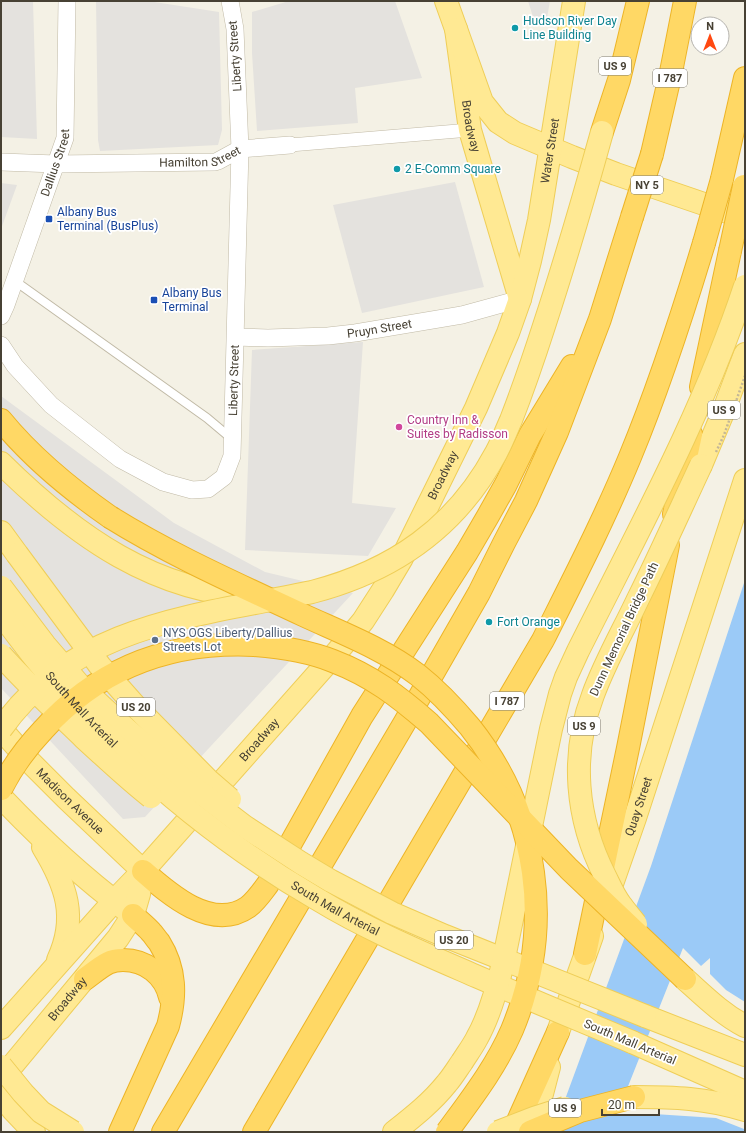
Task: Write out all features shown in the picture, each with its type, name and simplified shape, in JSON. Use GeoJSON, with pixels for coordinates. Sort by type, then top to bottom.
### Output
{"type":"FeatureCollection","features":[{"type":"Feature","properties":{"kind":"highway"},"geometry":{"type":"LineString","coordinates":[[602,132],[619,80],[638,1]]}},
{"type":"Feature","properties":{"kind":"highway","name":"I 787"},"geometry":{"type":"LineString","coordinates":[[164,1132],[405,722],[479,593],[526,501],[557,432],[600,319],[652,154],[685,1]]}},
{"type":"Feature","properties":{"kind":"highway","name":"I 787"},"geometry":{"type":"LineString","coordinates":[[254,1132],[542,640],[603,519],[656,390],[681,319],[722,179],[745,78]]}},
{"type":"Feature","properties":{"kind":"highway"},"geometry":{"type":"LineString","coordinates":[[585,954],[628,748],[674,510],[745,183]]}},
{"type":"Feature","properties":{"kind":"highway"},"geometry":{"type":"LineString","coordinates":[[143,871],[178,899],[198,910],[217,915],[235,914],[248,907],[268,884],[362,716],[443,590],[488,516],[506,484],[530,435],[600,319]]}},
{"type":"Feature","properties":{"kind":"highway"},"geometry":{"type":"LineString","coordinates":[[1,420],[56,477],[83,498],[136,534],[207,570],[367,644],[418,675],[457,711],[499,769],[516,807],[530,855],[535,892],[536,929],[532,961],[525,991],[516,1019],[507,1040],[484,1080],[447,1132]]}},
{"type":"Feature","properties":{"kind":"highway"},"geometry":{"type":"LineString","coordinates":[[1,789],[17,762],[33,740],[52,719],[77,697],[100,681],[136,663],[173,652],[219,646],[242,645],[291,650],[332,660],[361,673],[392,692],[409,706],[438,733],[569,869],[685,979]]}},
{"type":"Feature","properties":{"kind":"highway"},"geometry":{"type":"LineString","coordinates":[[120,1132],[168,1026],[172,1010],[174,990],[168,959],[164,950],[152,933],[133,915]]}},
{"type":"Feature","properties":{"kind":"highway"},"geometry":{"type":"LineString","coordinates":[[84,979],[108,963],[116,960],[140,963],[155,971],[166,984],[172,1010]]}},
{"type":"Feature","properties":{"kind":"highway"},"geometry":{"type":"LineString","coordinates":[[513,1132],[558,1032]]}},
{"type":"Feature","properties":{"kind":"highway"},"geometry":{"type":"LineString","coordinates":[[531,1132],[580,1111],[634,1097]]}},
{"type":"Feature","properties":{"kind":"main road","name":"Broadway"},"geometry":{"type":"LineString","coordinates":[[1,1028],[114,901],[143,871],[363,621],[402,558],[476,408],[505,340],[520,299],[470,130],[456,29],[446,1]]}},
{"type":"Feature","properties":{"kind":"main road","name":"Water Street"},"geometry":{"type":"LineString","coordinates":[[520,299],[539,220],[574,1]]}},
{"type":"Feature","properties":{"kind":"main road","name":"US 9"},"geometry":{"type":"LineString","coordinates":[[1,729],[24,700],[37,687],[74,660],[97,647],[121,637],[173,620],[312,592],[360,577],[395,560],[419,544],[456,510],[478,482],[496,452],[517,404],[536,351],[570,244],[602,132],[628,1]]}},
{"type":"Feature","properties":{"kind":"main road","name":"NY 5"},"geometry":{"type":"LineString","coordinates":[[456,29],[482,102],[498,122],[515,133],[616,174],[745,218]]}},
{"type":"Feature","properties":{"kind":"main road"},"geometry":{"type":"LineString","coordinates":[[394,1132],[433,1099],[447,1083],[477,1038],[488,1014],[503,963],[551,728],[566,677],[677,452],[721,352],[745,286]]}},
{"type":"Feature","properties":{"kind":"main road","name":"US 9"},"geometry":{"type":"LineString","coordinates":[[745,354],[701,465],[593,695],[582,733],[579,762],[579,791],[584,823],[592,848],[620,904],[640,930],[685,979],[709,1001],[745,1026]]}},
{"type":"Feature","properties":{"kind":"main road"},"geometry":{"type":"LineString","coordinates":[[1,463],[23,485],[86,536],[121,558],[158,576],[196,588],[234,595],[272,597],[312,592]]}},
{"type":"Feature","properties":{"kind":"main road","name":"Quay Street"},"geometry":{"type":"LineString","coordinates":[[531,1132],[558,1032],[585,954],[614,881],[745,480]]}},
{"type":"Feature","properties":{"kind":"main road","name":"US 20"},"geometry":{"type":"LineString","coordinates":[[1,532],[100,666],[128,698],[208,780],[247,812],[273,845]]}},
{"type":"Feature","properties":{"kind":"main road","name":"South Mall Arterial"},"geometry":{"type":"LineString","coordinates":[[1,587],[45,644],[83,689],[189,784],[244,826],[273,845],[331,881],[392,913],[423,927],[745,1055]]}},
{"type":"Feature","properties":{"kind":"main road","name":"South Mall Arterial"},"geometry":{"type":"LineString","coordinates":[[1,614],[71,699],[146,774],[186,809],[271,872],[318,900],[413,949],[625,1039],[745,1092]]}},
{"type":"Feature","properties":{"kind":"main road","name":"US 20"},"geometry":{"type":"LineString","coordinates":[[1,655],[56,712],[136,786],[179,818],[222,846],[271,872]]}},
{"type":"Feature","properties":{"kind":"main road","name":"Madison Avenue"},"geometry":{"type":"LineString","coordinates":[[1,729],[30,762],[66,798],[143,871]]}},
{"type":"Feature","properties":{"kind":"main road"},"geometry":{"type":"LineString","coordinates":[[1,797],[34,831],[86,878],[133,915]]}},
{"type":"Feature","properties":{"kind":"main road"},"geometry":{"type":"LineString","coordinates":[[34,831],[61,879],[68,907],[68,927],[65,941],[61,955],[50,974]]}},
{"type":"Feature","properties":{"kind":"main road","name":"Broadway"},"geometry":{"type":"LineString","coordinates":[[1,1078],[118,938],[133,915],[143,871]]}},
{"type":"Feature","properties":{"kind":"main road"},"geometry":{"type":"LineString","coordinates":[[1,1066],[41,1112],[73,1132]]}},
{"type":"Feature","properties":{"kind":"main road"},"geometry":{"type":"LineString","coordinates":[[1,1096],[21,1120],[34,1132]]}},
{"type":"Feature","properties":{"kind":"main road","name":"US 9"},"geometry":{"type":"LineString","coordinates":[[498,1132],[534,1118],[571,1107],[634,1097],[700,1099],[745,1110]]}},
{"type":"Feature","properties":{"kind":"street","name":"Dallius Street"},"geometry":{"type":"LineString","coordinates":[[1,316],[15,281],[65,138],[67,1]]}},
{"type":"Feature","properties":{"kind":"street","name":"Liberty Street"},"geometry":{"type":"LineString","coordinates":[[1,345],[15,366],[51,405],[120,459],[163,482],[192,490],[208,489],[224,478],[232,456],[240,149],[235,29],[230,1]]}},
{"type":"Feature","properties":{"kind":"street","name":"Hamilton Street"},"geometry":{"type":"LineString","coordinates":[[1,162],[56,164],[215,162],[240,149],[470,130]]}},
{"type":"Feature","properties":{"kind":"street","name":"Pruyn Street"},"geometry":{"type":"LineString","coordinates":[[236,337],[275,338],[328,336],[355,333],[462,315],[520,299]]}},
{"type":"Feature","properties":{"kind":"lane"},"geometry":{"type":"LineString","coordinates":[[15,281],[207,418],[232,439]]}},
{"type":"Feature","properties":{"kind":"path"},"geometry":{"type":"LineString","coordinates":[[715,455],[724,435],[745,376]]}},
{"type":"Feature","properties":{"kind":"shaded area"},"geometry":{"type":"Polygon","coordinates":[[[1,1],[33,1],[37,139],[1,137],[1,1]]]}},
{"type":"Feature","properties":{"kind":"shaded area"},"geometry":{"type":"Polygon","coordinates":[[[96,1],[148,1],[219,12],[222,130],[218,145],[100,151],[98,140],[96,1]]]}},
{"type":"Feature","properties":{"kind":"shaded area"},"geometry":{"type":"Polygon","coordinates":[[[289,1],[395,1],[422,78],[355,88],[358,123],[257,131],[252,53],[252,12],[289,1]]]}},
{"type":"Feature","properties":{"kind":"shaded area"},"geometry":{"type":"Polygon","coordinates":[[[528,1],[550,1],[547,18],[535,23],[528,1]]]}},
{"type":"Feature","properties":{"kind":"shaded area"},"geometry":{"type":"Polygon","coordinates":[[[455,182],[484,287],[362,313],[333,205],[455,182]]]}},
{"type":"Feature","properties":{"kind":"shaded area"},"geometry":{"type":"Polygon","coordinates":[[[1,183],[17,185],[1,229],[1,183]]]}},
{"type":"Feature","properties":{"kind":"shaded area"},"geometry":{"type":"Polygon","coordinates":[[[363,342],[352,503],[396,508],[368,556],[245,550],[252,350],[363,342]]]}},
{"type":"Feature","properties":{"kind":"shaded area","name":"NYS OGS Liberty/Dallius Streets Lot"},"geometry":{"type":"Polygon","coordinates":[[[1,396],[174,523],[265,572],[353,593],[145,817],[123,819],[1,688],[1,396]]]}},
{"type":"Feature","properties":{"kind":"water"},"geometry":{"type":"Polygon","coordinates":[[[745,580],[745,1132],[553,1132],[651,866],[745,580]]]}},
{"type":"Feature","properties":{"kind":"pier"},"geometry":{"type":"Polygon","coordinates":[[[683,948],[701,966],[710,958],[710,974],[726,990],[745,1002],[745,1130],[716,1118],[654,1114],[617,1114],[683,948]]]}},
{"type":"Feature","properties":{"kind":"place","name":"Hudson River Day Line Building"},"geometry":{"type":"Point","coordinates":[515,28]}},
{"type":"Feature","properties":{"kind":"place","name":"2 E-Comm Square"},"geometry":{"type":"Point","coordinates":[397,169]}},
{"type":"Feature","properties":{"kind":"place","name":"Albany Bus Terminal (BusPlus)"},"geometry":{"type":"Point","coordinates":[49,219]}},
{"type":"Feature","properties":{"kind":"place","name":"Albany Bus Terminal"},"geometry":{"type":"Point","coordinates":[154,300]}},
{"type":"Feature","properties":{"kind":"place","name":"Country Inn & Suites by Radisson"},"geometry":{"type":"Point","coordinates":[399,427]}},
{"type":"Feature","properties":{"kind":"place","name":"Fort Orange"},"geometry":{"type":"Point","coordinates":[489,622]}},
{"type":"Feature","properties":{"kind":"place","name":"NYS OGS Liberty/Dallius Streets Lot"},"geometry":{"type":"Point","coordinates":[155,640]}}]}
